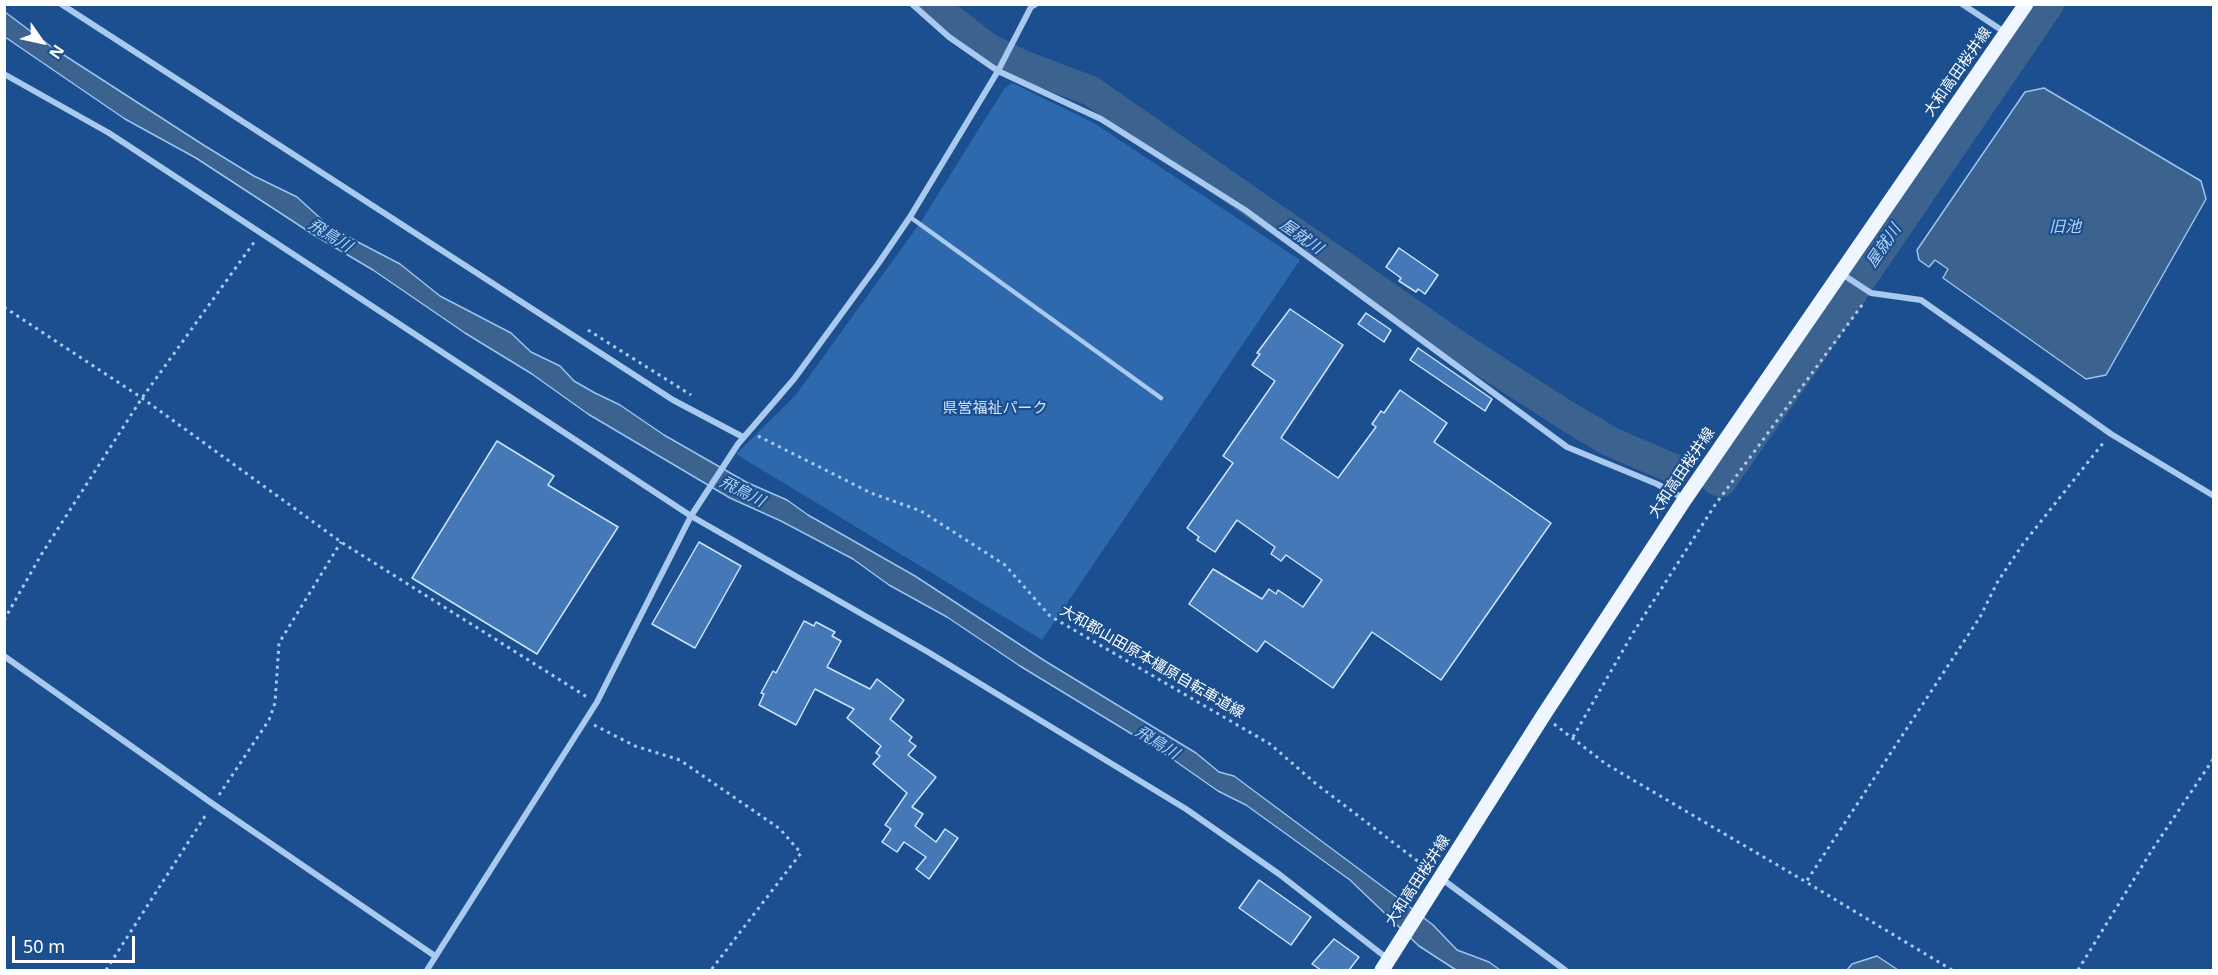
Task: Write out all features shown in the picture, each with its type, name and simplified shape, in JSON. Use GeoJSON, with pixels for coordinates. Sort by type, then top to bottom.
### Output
{"type":"FeatureCollection","features":[{"type":"Feature","properties":{"kind":"main road","name":"大和高田桜井線"},"geometry":{"type":"LineString","coordinates":[[1388,961],[1543,716],[1685,500],[1848,277],[2026,4]]}},
{"type":"Feature","properties":{"kind":"street"},"geometry":{"type":"LineString","coordinates":[[61,4],[663,394],[746,434]]}},
{"type":"Feature","properties":{"kind":"street"},"geometry":{"type":"LineString","coordinates":[[912,4],[950,37],[999,68],[1101,119],[1245,210],[1567,447],[1657,484],[1685,500]]}},
{"type":"Feature","properties":{"kind":"street"},"geometry":{"type":"LineString","coordinates":[[427,970],[597,702],[696,508],[738,444],[794,379],[910,217],[1009,51],[1031,7],[1036,4]]}},
{"type":"Feature","properties":{"kind":"street"},"geometry":{"type":"LineString","coordinates":[[1962,4],[2006,34]]}},
{"type":"Feature","properties":{"kind":"street"},"geometry":{"type":"LineString","coordinates":[[4,74],[109,133],[260,235],[691,516],[928,652],[1186,809],[1279,874],[1388,961]]}},
{"type":"Feature","properties":{"kind":"street"},"geometry":{"type":"LineString","coordinates":[[1848,277],[1871,292],[1921,300],[2110,434],[2214,496]]}},
{"type":"Feature","properties":{"kind":"street"},"geometry":{"type":"LineString","coordinates":[[4,656],[213,804],[435,956]]}},
{"type":"Feature","properties":{"kind":"street"},"geometry":{"type":"LineString","coordinates":[[1438,883],[1565,970]]}},
{"type":"Feature","properties":{"kind":"lane"},"geometry":{"type":"LineString","coordinates":[[910,217],[1161,398]]}},
{"type":"Feature","properties":{"kind":"path"},"geometry":{"type":"LineString","coordinates":[[4,620],[41,555],[142,398],[260,235]]}},
{"type":"Feature","properties":{"kind":"path"},"geometry":{"type":"LineString","coordinates":[[1571,735],[1715,505],[1871,292]]}},
{"type":"Feature","properties":{"kind":"path"},"geometry":{"type":"LineString","coordinates":[[4,307],[142,398],[340,542],[597,702]]}},
{"type":"Feature","properties":{"kind":"path","name":"大和郡山田原本橿原自転車道線"},"geometry":{"type":"LineString","coordinates":[[746,434],[871,493],[921,511],[1005,565],[1050,616],[1270,744],[1438,883]]}},
{"type":"Feature","properties":{"kind":"path"},"geometry":{"type":"LineString","coordinates":[[1806,882],[1980,617],[1998,581],[2023,544],[2110,434]]}},
{"type":"Feature","properties":{"kind":"path"},"geometry":{"type":"LineString","coordinates":[[106,970],[269,720],[275,703],[279,643],[340,542]]}},
{"type":"Feature","properties":{"kind":"path"},"geometry":{"type":"LineString","coordinates":[[585,720],[635,746],[680,759],[780,830],[801,853],[711,970]]}},
{"type":"Feature","properties":{"kind":"path"},"geometry":{"type":"LineString","coordinates":[[1563,730],[1606,764],[1952,970]]}},
{"type":"Feature","properties":{"kind":"path"},"geometry":{"type":"LineString","coordinates":[[2078,970],[2152,850],[2214,758]]}},
{"type":"Feature","properties":{"kind":"green space","name":"県営福祉パーク"},"geometry":{"type":"Polygon","coordinates":[[[1012,83],[1094,123],[1300,260],[1042,640],[736,454],[795,396],[920,223],[1004,89],[1012,83]]]}},
{"type":"Feature","properties":{"kind":"water","name":"飛鳥川"},"geometry":{"type":"Polygon","coordinates":[[[5,12],[53,48],[205,146],[254,176],[297,197],[331,228],[400,264],[440,296],[511,333],[531,352],[560,366],[574,381],[620,405],[664,435],[746,482],[787,500],[808,515],[915,576],[1045,661],[1196,753],[1219,772],[1234,776],[1433,925],[1457,950],[1489,962],[1500,970],[1456,970],[1419,946],[1350,880],[1246,805],[1218,791],[1168,756],[1020,666],[947,617],[889,585],[853,559],[781,521],[730,498],[588,414],[532,374],[465,333],[373,270],[314,235],[196,158],[125,119],[5,37],[5,12]]]}},
{"type":"Feature","properties":{"kind":"water","name":"旧池"},"geometry":{"type":"Polygon","coordinates":[[[2044,88],[2201,181],[2206,199],[2106,375],[2086,379],[1943,278],[1948,269],[1935,260],[1929,267],[1919,260],[1917,250],[2025,92],[2044,88]]]}},
{"type":"Feature","properties":{"kind":"water"},"geometry":{"type":"Polygon","coordinates":[[[1877,956],[1898,970],[1847,970],[1852,964],[1877,956]]]}},
{"type":"Feature","properties":{"kind":"building"},"geometry":{"type":"Polygon","coordinates":[[[1399,248],[1438,275],[1425,294],[1418,289],[1416,292],[1399,281],[1401,278],[1386,267],[1399,248]]]}},
{"type":"Feature","properties":{"kind":"building"},"geometry":{"type":"Polygon","coordinates":[[[1290,309],[1343,345],[1281,438],[1338,478],[1376,427],[1372,424],[1381,411],[1384,413],[1400,390],[1447,423],[1434,442],[1551,523],[1441,680],[1372,632],[1333,688],[1265,641],[1257,652],[1189,604],[1213,569],[1262,599],[1269,589],[1276,594],[1278,590],[1303,607],[1322,580],[1286,555],[1281,561],[1271,554],[1275,547],[1237,520],[1215,552],[1197,540],[1199,537],[1187,528],[1233,463],[1223,456],[1275,381],[1252,365],[1260,354],[1257,353],[1290,309]]]}},
{"type":"Feature","properties":{"kind":"building"},"geometry":{"type":"Polygon","coordinates":[[[1366,313],[1391,330],[1384,342],[1358,324],[1366,313]]]}},
{"type":"Feature","properties":{"kind":"building"},"geometry":{"type":"Polygon","coordinates":[[[1418,348],[1492,399],[1485,411],[1410,360],[1418,348]]]}},
{"type":"Feature","properties":{"kind":"building"},"geometry":{"type":"Polygon","coordinates":[[[497,441],[554,476],[548,485],[618,527],[537,654],[412,578],[497,441]]]}},
{"type":"Feature","properties":{"kind":"building"},"geometry":{"type":"Polygon","coordinates":[[[699,542],[741,566],[695,648],[652,624],[699,542]]]}},
{"type":"Feature","properties":{"kind":"building"},"geometry":{"type":"Polygon","coordinates":[[[804,621],[814,626],[816,622],[835,632],[832,636],[841,641],[827,667],[870,689],[877,679],[904,700],[890,719],[912,737],[909,741],[916,746],[908,755],[936,777],[912,807],[923,814],[915,826],[936,842],[945,829],[958,838],[929,879],[916,869],[926,857],[904,842],[897,852],[882,842],[891,829],[885,825],[907,793],[873,764],[880,756],[876,753],[881,746],[847,718],[854,709],[815,689],[796,725],[759,705],[764,694],[761,693],[773,671],[776,673],[804,621]]]}},
{"type":"Feature","properties":{"kind":"building"},"geometry":{"type":"Polygon","coordinates":[[[1259,880],[1311,917],[1291,945],[1239,908],[1259,880]]]}},
{"type":"Feature","properties":{"kind":"building"},"geometry":{"type":"Polygon","coordinates":[[[1334,939],[1359,957],[1349,970],[1321,970],[1312,964],[1334,939]]]}},
{"type":"Feature","properties":{"kind":"waterway","name":"屋就川"},"geometry":{"type":"LineString","coordinates":[[931,4],[988,48],[1020,64],[1091,91],[1454,343],[1567,416],[1611,442],[1674,469]]}},
{"type":"Feature","properties":{"kind":"waterway","name":"屋就川"},"geometry":{"type":"LineString","coordinates":[[1716,480],[1721,482],[1796,375],[2049,4]]}}]}
